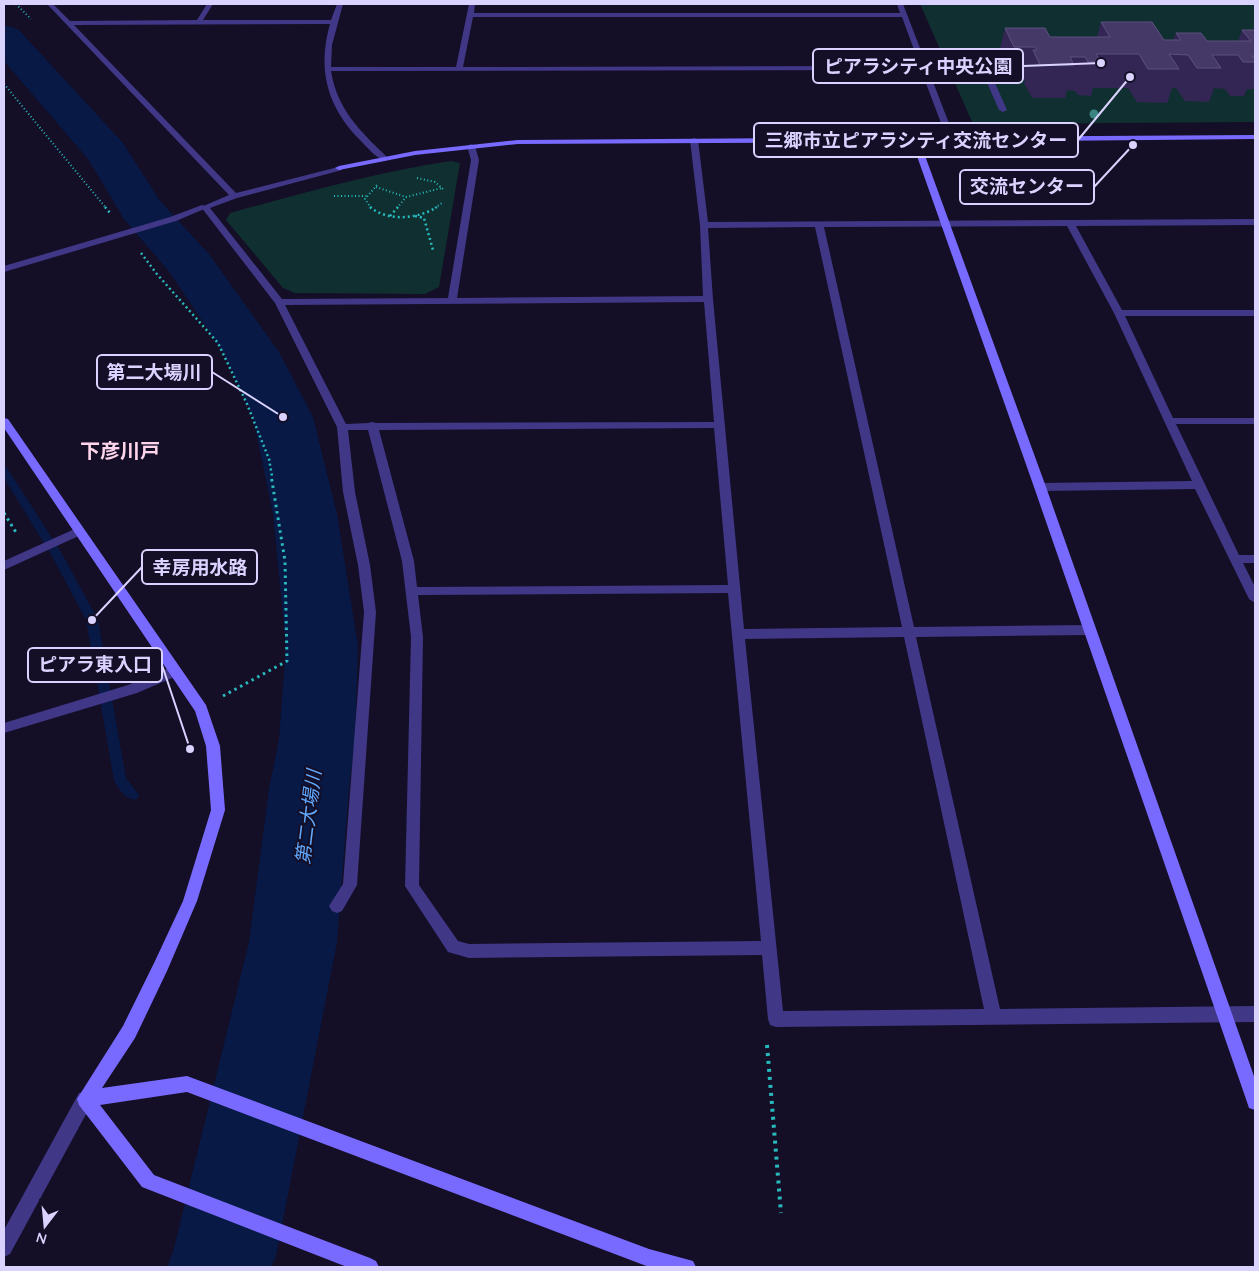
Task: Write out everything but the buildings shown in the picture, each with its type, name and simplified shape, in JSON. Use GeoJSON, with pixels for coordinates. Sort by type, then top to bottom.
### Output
{"type":"FeatureCollection","features":[{"type":"Feature","properties":{"kind":"street"},"geometry":{"type":"LineString","coordinates":[[50,4],[234,196]]}},
{"type":"Feature","properties":{"kind":"street"},"geometry":{"type":"LineString","coordinates":[[199,22],[210,4]]}},
{"type":"Feature","properties":{"kind":"street"},"geometry":{"type":"LineString","coordinates":[[340,4],[329,37],[327,69],[333,94],[341,113],[384,158]]}},
{"type":"Feature","properties":{"kind":"street"},"geometry":{"type":"LineString","coordinates":[[459,69],[472,4]]}},
{"type":"Feature","properties":{"kind":"street"},"geometry":{"type":"LineString","coordinates":[[900,4],[951,138]]}},
{"type":"Feature","properties":{"kind":"street"},"geometry":{"type":"LineString","coordinates":[[470,15],[904,15]]}},
{"type":"Feature","properties":{"kind":"street"},"geometry":{"type":"LineString","coordinates":[[68,23],[333,22]]}},
{"type":"Feature","properties":{"kind":"street"},"geometry":{"type":"LineString","coordinates":[[919,58],[980,58],[1003,110]]}},
{"type":"Feature","properties":{"kind":"street"},"geometry":{"type":"LineString","coordinates":[[327,69],[923,68]]}},
{"type":"Feature","properties":{"kind":"street"},"geometry":{"type":"LineString","coordinates":[[4,269],[173,219],[234,196],[339,168],[384,158],[471,146],[535,142],[1255,136]]}},
{"type":"Feature","properties":{"kind":"street"},"geometry":{"type":"LineString","coordinates":[[916,139],[1255,1102]]}},
{"type":"Feature","properties":{"kind":"street"},"geometry":{"type":"LineString","coordinates":[[694,140],[704,225],[708,299],[734,589],[776,1019],[1255,1014]]}},
{"type":"Feature","properties":{"kind":"street"},"geometry":{"type":"LineString","coordinates":[[452,300],[474,160],[471,146]]}},
{"type":"Feature","properties":{"kind":"street"},"geometry":{"type":"LineString","coordinates":[[205,207],[279,302],[342,427],[349,492],[364,565],[370,612],[350,885],[337,906]]}},
{"type":"Feature","properties":{"kind":"street"},"geometry":{"type":"LineString","coordinates":[[704,225],[1255,222]]}},
{"type":"Feature","properties":{"kind":"street"},"geometry":{"type":"LineString","coordinates":[[1070,223],[1119,313],[1199,485],[1255,599]]}},
{"type":"Feature","properties":{"kind":"street"},"geometry":{"type":"LineString","coordinates":[[819,224],[994,1017]]}},
{"type":"Feature","properties":{"kind":"street"},"geometry":{"type":"LineString","coordinates":[[279,302],[708,299]]}},
{"type":"Feature","properties":{"kind":"street"},"geometry":{"type":"LineString","coordinates":[[1119,313],[1255,313]]}},
{"type":"Feature","properties":{"kind":"street"},"geometry":{"type":"LineString","coordinates":[[4,420],[201,709],[213,746],[218,810],[190,901],[129,1032],[85,1099],[4,1248]]}},
{"type":"Feature","properties":{"kind":"street"},"geometry":{"type":"LineString","coordinates":[[1170,421],[1255,421]]}},
{"type":"Feature","properties":{"kind":"street"},"geometry":{"type":"LineString","coordinates":[[342,427],[720,425]]}},
{"type":"Feature","properties":{"kind":"street"},"geometry":{"type":"LineString","coordinates":[[372,426],[408,561],[417,637],[412,886],[454,947],[469,951],[769,948]]}},
{"type":"Feature","properties":{"kind":"street"},"geometry":{"type":"LineString","coordinates":[[1040,487],[1199,485]]}},
{"type":"Feature","properties":{"kind":"street"},"geometry":{"type":"LineString","coordinates":[[4,566],[79,531]]}},
{"type":"Feature","properties":{"kind":"street"},"geometry":{"type":"LineString","coordinates":[[1235,559],[1255,559]]}},
{"type":"Feature","properties":{"kind":"street"},"geometry":{"type":"LineString","coordinates":[[412,591],[734,589]]}},
{"type":"Feature","properties":{"kind":"street"},"geometry":{"type":"LineString","coordinates":[[739,634],[1090,630]]}},
{"type":"Feature","properties":{"kind":"street"},"geometry":{"type":"LineString","coordinates":[[4,728],[84,702],[132,689],[174,671]]}},
{"type":"Feature","properties":{"kind":"street"},"geometry":{"type":"LineString","coordinates":[[85,1099],[186,1084],[649,1263],[687,1267]]}},
{"type":"Feature","properties":{"kind":"street"},"geometry":{"type":"LineString","coordinates":[[85,1099],[148,1181],[370,1267]]}},
{"type":"Feature","properties":{"kind":"path"},"geometry":{"type":"LineString","coordinates":[[4,84],[126,232],[156,273],[218,343],[247,404],[269,458],[284,561],[287,661],[201,709]]}},
{"type":"Feature","properties":{"kind":"path"},"geometry":{"type":"LineString","coordinates":[[414,177],[426,179],[442,187],[446,194]]}},
{"type":"Feature","properties":{"kind":"path"},"geometry":{"type":"LineString","coordinates":[[384,182],[370,190],[366,199],[368,206],[375,212],[390,216],[424,218],[432,242],[433,258]]}},
{"type":"Feature","properties":{"kind":"path"},"geometry":{"type":"LineString","coordinates":[[375,186],[406,197]]}},
{"type":"Feature","properties":{"kind":"path"},"geometry":{"type":"LineString","coordinates":[[390,216],[406,197],[442,187]]}},
{"type":"Feature","properties":{"kind":"path"},"geometry":{"type":"LineString","coordinates":[[329,196],[368,196]]}},
{"type":"Feature","properties":{"kind":"path"},"geometry":{"type":"LineString","coordinates":[[415,216],[432,210],[441,204],[443,199]]}},
{"type":"Feature","properties":{"kind":"path"},"geometry":{"type":"LineString","coordinates":[[776,1019],[767,1042],[781,1213]]}},
{"type":"Feature","properties":{"kind":"green space"},"geometry":{"type":"Polygon","coordinates":[[[920,4],[1255,4],[1255,122],[973,124],[920,4]]]}},
{"type":"Feature","properties":{"kind":"green space"},"geometry":{"type":"Polygon","coordinates":[[[451,161],[460,163],[439,287],[425,294],[295,293],[283,288],[226,220],[230,213],[312,191],[367,177],[451,161]]]}},
{"type":"Feature","properties":{"kind":"waterway","name":"第二大場川"},"geometry":{"type":"LineString","coordinates":[[4,37],[107,153],[141,209],[191,265],[251,352],[283,417],[305,514],[322,646],[317,739],[309,789],[293,942],[224,1256],[219,1267]]}},
{"type":"Feature","properties":{"kind":"waterway"},"geometry":{"type":"LineString","coordinates":[[4,470],[57,555],[92,620],[120,780],[133,795]]}},
{"type":"Feature","properties":{"kind":"place","name":"ピアラシティ中央公園"},"geometry":{"type":"Point","coordinates":[1101,63]}},
{"type":"Feature","properties":{"kind":"place","name":"三郷市立ピアラシティ交流センター"},"geometry":{"type":"Point","coordinates":[1130,77]}},
{"type":"Feature","properties":{"kind":"place","name":"交流センター"},"geometry":{"type":"Point","coordinates":[1133,145]}},
{"type":"Feature","properties":{"kind":"place","name":"第二大場川"},"geometry":{"type":"Point","coordinates":[283,417]}},
{"type":"Feature","properties":{"kind":"place","name":"幸房用水路"},"geometry":{"type":"Point","coordinates":[92,620]}},
{"type":"Feature","properties":{"kind":"place","name":"ピアラ東入口"},"geometry":{"type":"Point","coordinates":[190,749]}},
{"type":"Feature","properties":{"kind":"district","name":"下彦川戸"},"geometry":{"type":"Point","coordinates":[120,451]}}]}
